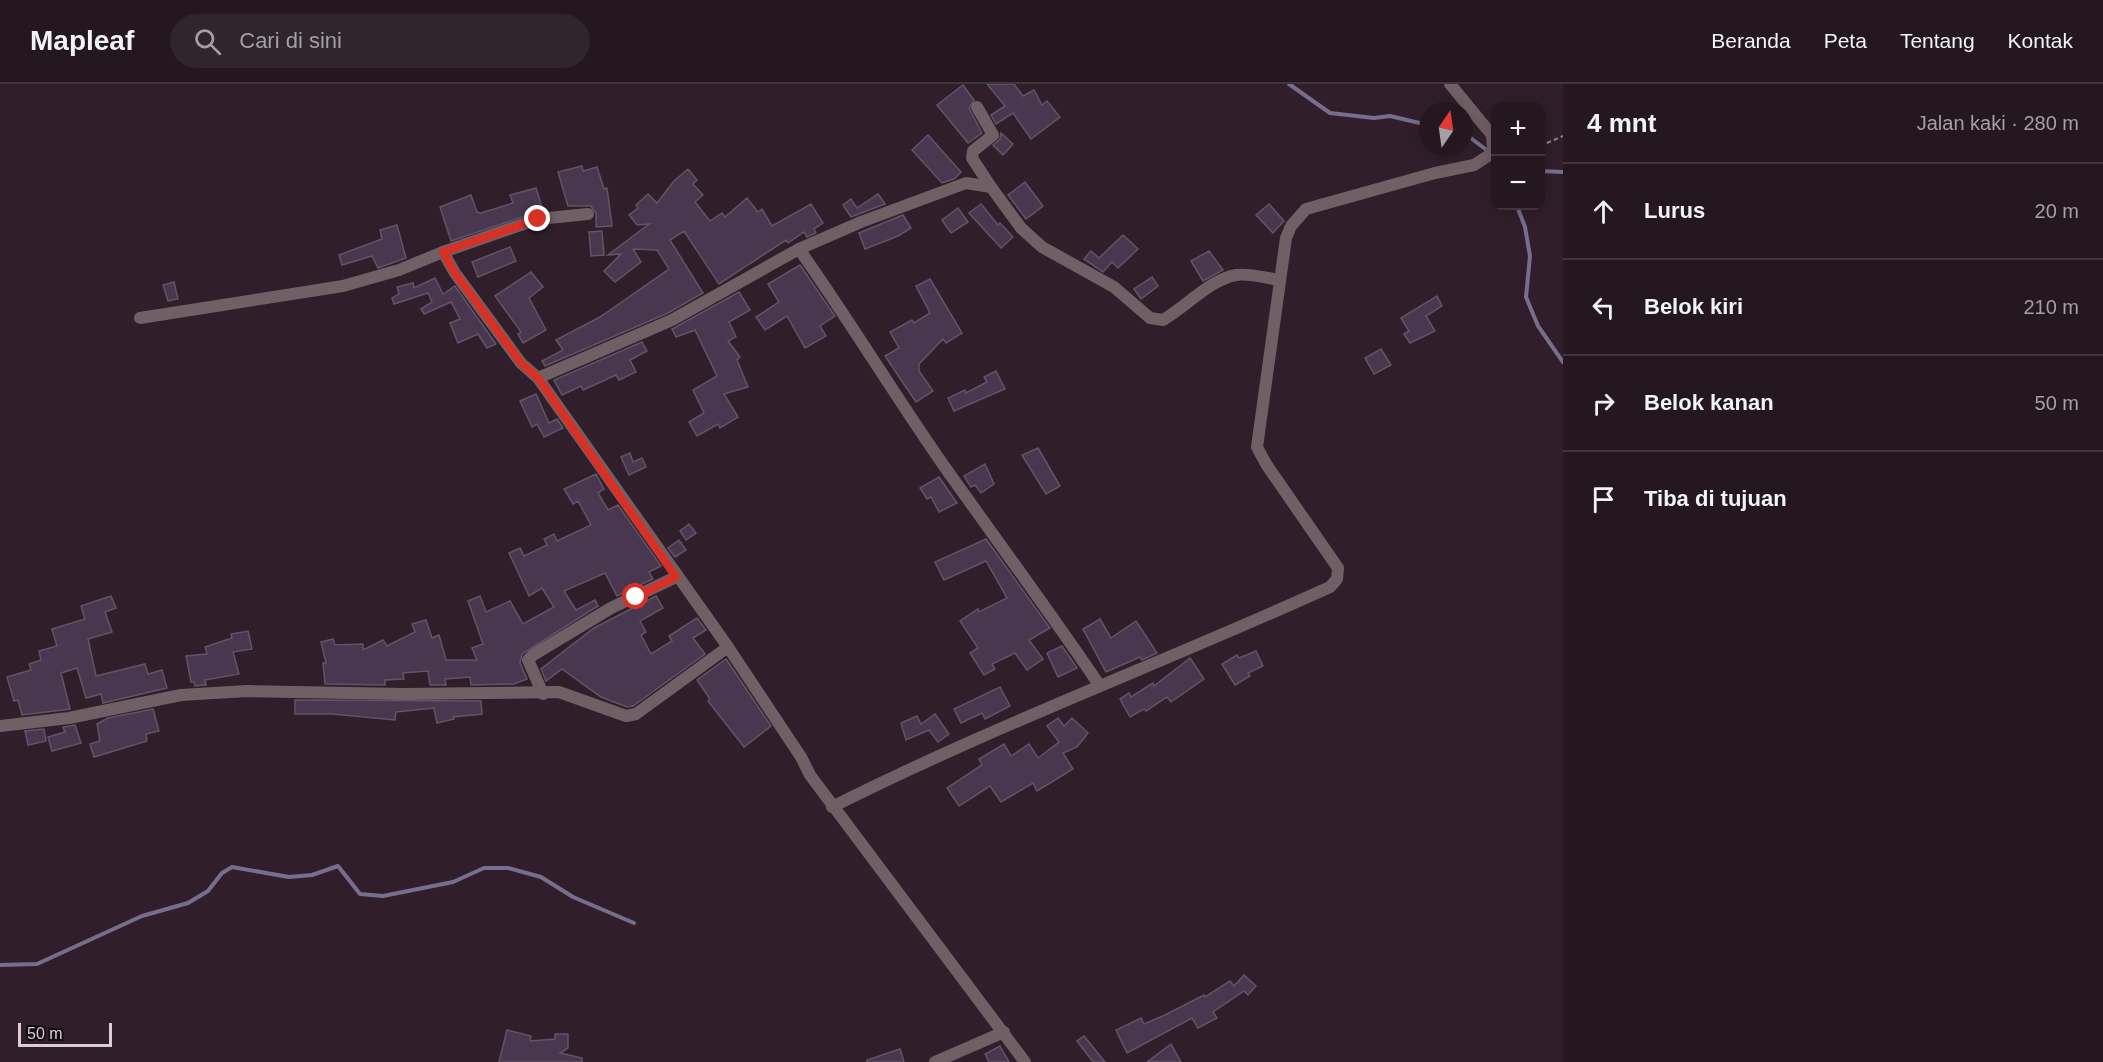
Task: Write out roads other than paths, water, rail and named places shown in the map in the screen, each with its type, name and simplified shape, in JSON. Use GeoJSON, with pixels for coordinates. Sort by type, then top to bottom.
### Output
{"type":"FeatureCollection","features":[{"type":"Feature","properties":{"kind":"street"},"geometry":{"type":"LineString","coordinates":[[832,807],[934,757],[1229,633],[1330,587],[1337,579],[1338,568],[1266,464],[1257,447],[1279,280],[1291,226],[1306,209],[1435,173],[1474,165],[1488,156],[1493,149],[1492,135],[1450,84]]}},
{"type":"Feature","properties":{"kind":"street"},"geometry":{"type":"LineString","coordinates":[[977,107],[993,135],[974,151],[972,158],[1032,240],[1114,287],[1150,318],[1163,320],[1182,310],[1215,283],[1236,275],[1279,280]]}},
{"type":"Feature","properties":{"kind":"street"},"geometry":{"type":"LineString","coordinates":[[538,378],[672,321],[799,249],[904,204],[966,183],[991,187]]}},
{"type":"Feature","properties":{"kind":"street"},"geometry":{"type":"LineString","coordinates":[[140,318],[343,286],[399,270],[538,219],[588,214]]}},
{"type":"Feature","properties":{"kind":"street"},"geometry":{"type":"LineString","coordinates":[[799,249],[854,327],[944,465],[1100,686]]}},
{"type":"Feature","properties":{"kind":"street"},"geometry":{"type":"LineString","coordinates":[[443,252],[455,273],[521,363],[538,378],[676,577],[728,647],[832,807],[1025,1062]]}},
{"type":"Feature","properties":{"kind":"street"},"geometry":{"type":"LineString","coordinates":[[543,694],[529,664],[528,660],[533,655],[610,608],[676,577]]}},
{"type":"Feature","properties":{"kind":"street"},"geometry":{"type":"LineString","coordinates":[[0,726],[69,718],[181,696],[218,693],[543,694],[559,692],[621,716],[636,714],[728,647]]}},
{"type":"Feature","properties":{"kind":"street"},"geometry":{"type":"LineString","coordinates":[[935,1062],[1004,1032]]}},
{"type":"Feature","properties":{"kind":"waterway"},"geometry":{"type":"LineString","coordinates":[[1289,84],[1330,113],[1374,118],[1390,116],[1419,123]]}},
{"type":"Feature","properties":{"kind":"waterway"},"geometry":{"type":"LineString","coordinates":[[1473,140],[1495,156]]}},
{"type":"Feature","properties":{"kind":"waterway"},"geometry":{"type":"LineString","coordinates":[[1545,171],[1563,172]]}},
{"type":"Feature","properties":{"kind":"waterway"},"geometry":{"type":"LineString","coordinates":[[1519,210],[1525,227],[1530,256],[1526,297],[1538,326],[1563,362]]}},
{"type":"Feature","properties":{"kind":"waterway"},"geometry":{"type":"LineString","coordinates":[[0,965],[37,964],[142,916],[188,903],[208,891],[222,873],[232,867],[289,877],[312,875],[338,866],[360,894],[383,896],[453,882],[484,868],[508,868],[541,877],[573,897],[634,923]]}}]}
